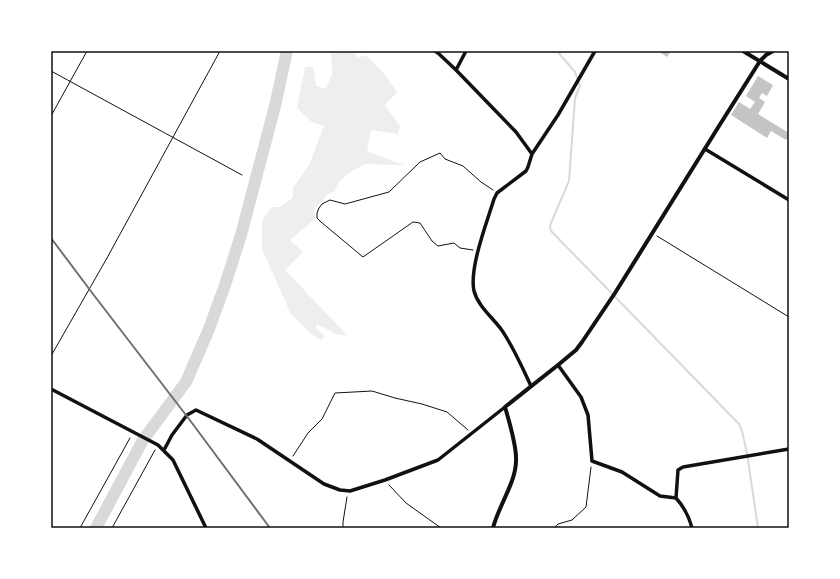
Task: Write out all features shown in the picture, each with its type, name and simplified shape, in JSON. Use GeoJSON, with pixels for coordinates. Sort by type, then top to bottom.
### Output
{"type":"FeatureCollection","features":[{"type":"Feature","properties":{"kind":"street"},"geometry":{"type":"LineString","coordinates":[[435,51],[456,70],[516,132],[532,154]]}},
{"type":"Feature","properties":{"kind":"street"},"geometry":{"type":"LineString","coordinates":[[456,70],[466,51]]}},
{"type":"Feature","properties":{"kind":"street"},"geometry":{"type":"LineString","coordinates":[[531,386],[501,330],[479,302],[475,293],[473,274],[478,250],[497,193],[526,171],[532,154],[558,115],[595,51]]}},
{"type":"Feature","properties":{"kind":"street"},"geometry":{"type":"LineString","coordinates":[[743,51],[789,79]]}},
{"type":"Feature","properties":{"kind":"street"},"geometry":{"type":"LineString","coordinates":[[164,450],[172,435],[187,415],[196,410],[257,439],[324,484],[340,490],[350,491],[385,480],[438,460],[576,350],[614,295],[760,61],[773,51]]}},
{"type":"Feature","properties":{"kind":"street"},"geometry":{"type":"LineString","coordinates":[[705,149],[789,200]]}},
{"type":"Feature","properties":{"kind":"street"},"geometry":{"type":"LineString","coordinates":[[558,365],[581,397],[588,415],[592,461],[622,472],[660,496],[676,498]]}},
{"type":"Feature","properties":{"kind":"street"},"geometry":{"type":"LineString","coordinates":[[51,389],[164,450],[174,460],[206,528]]}},
{"type":"Feature","properties":{"kind":"street"},"geometry":{"type":"LineString","coordinates":[[493,528],[514,475],[516,462],[516,451],[505,407]]}},
{"type":"Feature","properties":{"kind":"street"},"geometry":{"type":"LineString","coordinates":[[692,528],[684,508],[676,498],[678,470],[683,467],[789,449]]}},
{"type":"Feature","properties":{"kind":"path"},"geometry":{"type":"LineString","coordinates":[[51,116],[87,51]]}},
{"type":"Feature","properties":{"kind":"path"},"geometry":{"type":"LineString","coordinates":[[51,356],[107,258],[220,51]]}},
{"type":"Feature","properties":{"kind":"path"},"geometry":{"type":"LineString","coordinates":[[51,71],[242,175]]}},
{"type":"Feature","properties":{"kind":"path"},"geometry":{"type":"LineString","coordinates":[[478,250],[460,248],[454,243],[438,246],[432,241],[420,223],[413,222],[363,257],[320,222],[317,218],[317,213],[322,204],[330,200],[345,204],[389,192],[420,162],[440,153],[445,158],[463,166],[481,182],[497,193]]}},
{"type":"Feature","properties":{"kind":"path"},"geometry":{"type":"LineString","coordinates":[[652,233],[789,317]]}},
{"type":"Feature","properties":{"kind":"path"},"geometry":{"type":"LineString","coordinates":[[290,461],[308,434],[322,420],[335,393],[372,391],[422,404],[447,412],[471,434]]}},
{"type":"Feature","properties":{"kind":"path"},"geometry":{"type":"LineString","coordinates":[[80,528],[133,433]]}},
{"type":"Feature","properties":{"kind":"path"},"geometry":{"type":"LineString","coordinates":[[112,528],[158,446]]}},
{"type":"Feature","properties":{"kind":"path"},"geometry":{"type":"LineString","coordinates":[[554,528],[558,524],[572,520],[586,507],[592,461]]}},
{"type":"Feature","properties":{"kind":"path"},"geometry":{"type":"LineString","coordinates":[[385,480],[406,503],[441,528]]}},
{"type":"Feature","properties":{"kind":"path"},"geometry":{"type":"LineString","coordinates":[[343,528],[348,491]]}},
{"type":"Feature","properties":{"kind":"shaded area"},"geometry":{"type":"Polygon","coordinates":[[[331,51],[354,51],[358,58],[366,55],[386,76],[397,92],[385,105],[400,126],[398,134],[371,130],[367,151],[404,165],[365,164],[350,172],[339,182],[334,192],[328,194],[314,210],[315,219],[290,240],[303,252],[285,270],[348,336],[336,334],[317,324],[315,328],[325,336],[321,340],[310,333],[291,314],[262,249],[262,221],[272,207],[280,207],[293,198],[293,188],[309,165],[324,126],[312,122],[297,108],[305,67],[313,67],[316,86],[326,89],[332,74],[331,51]]]}},
{"type":"Feature","properties":{"kind":"building"},"geometry":{"type":"Polygon","coordinates":[[[658,51],[671,51],[667,57],[658,51]]]}},
{"type":"Feature","properties":{"kind":"building"},"geometry":{"type":"Polygon","coordinates":[[[758,76],[773,85],[767,96],[762,93],[759,98],[765,102],[758,114],[789,133],[786,140],[771,131],[767,138],[731,115],[739,102],[750,109],[755,102],[746,96],[758,76]]]}},
{"type":"Feature","properties":{"kind":"waterway"},"geometry":{"type":"LineString","coordinates":[[96,528],[143,440],[186,382],[209,329],[241,235],[275,106],[287,51]]}},
{"type":"Feature","properties":{"kind":"waterway"},"geometry":{"type":"LineString","coordinates":[[557,51],[575,72],[580,86],[575,98],[569,181],[551,223],[551,231],[739,424],[747,453],[758,528]]}},
{"type":"Feature","properties":{"kind":"railway"},"geometry":{"type":"LineString","coordinates":[[51,238],[270,528]]}}]}
